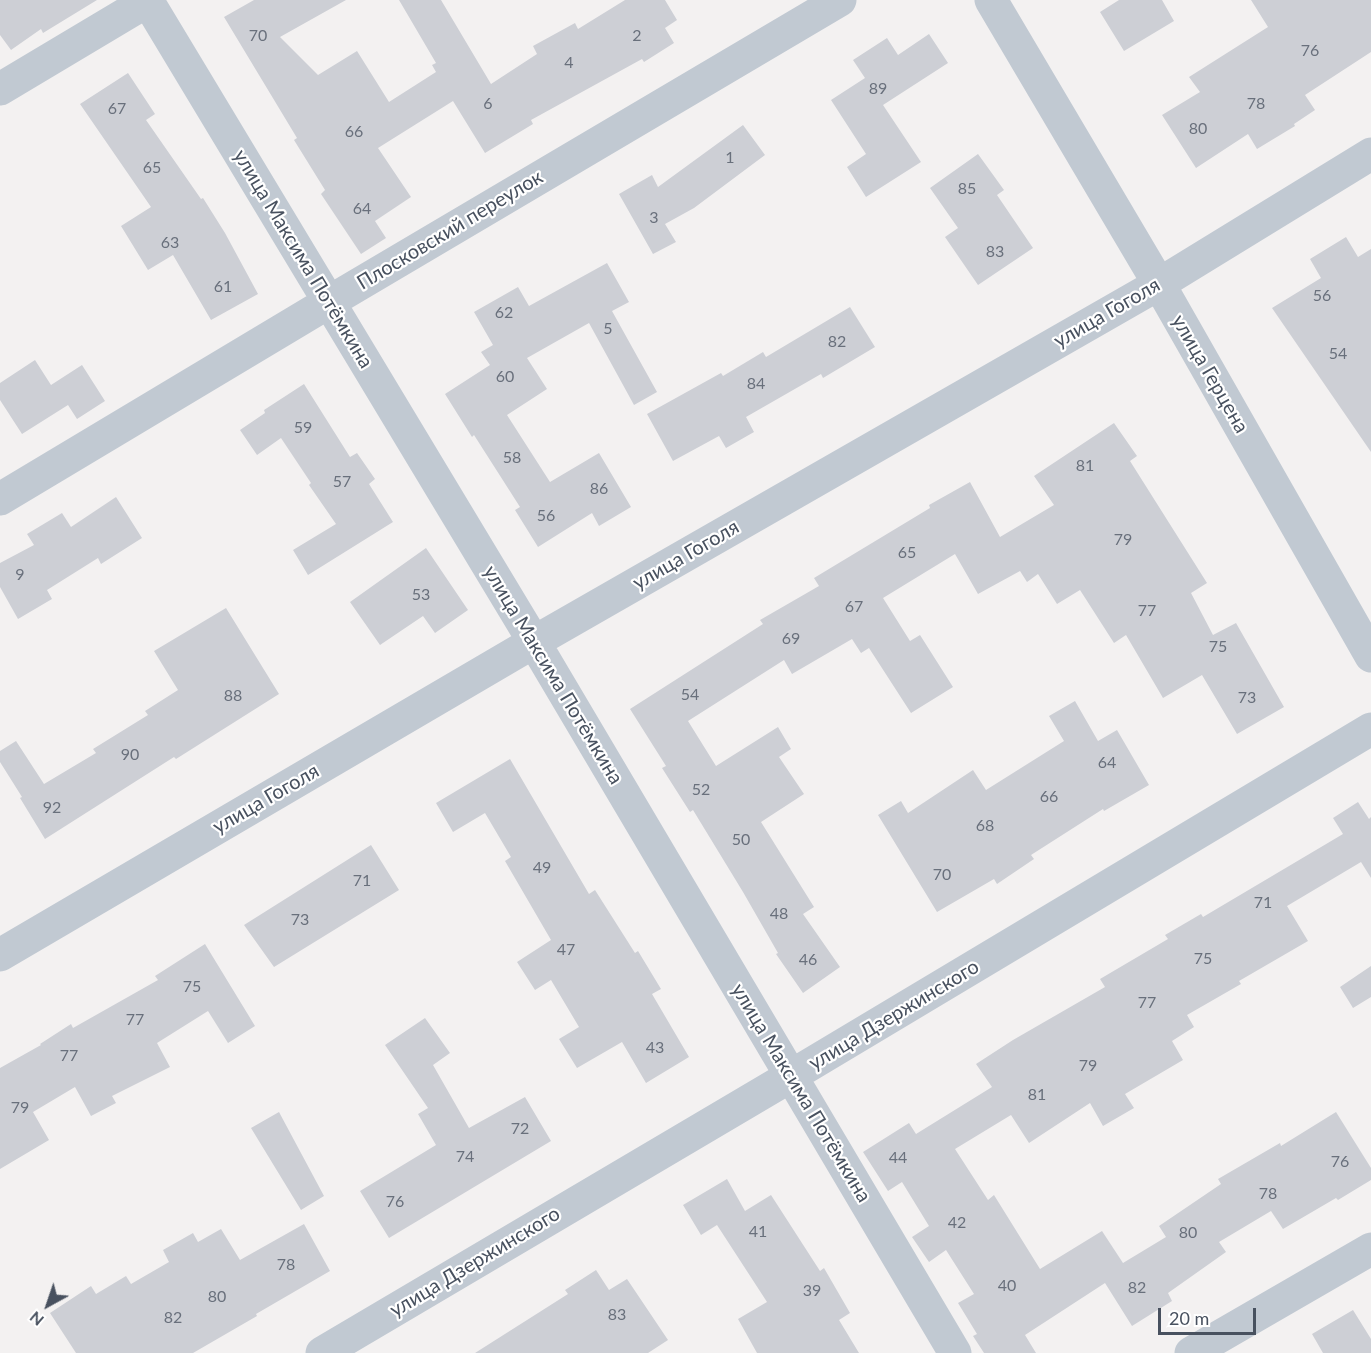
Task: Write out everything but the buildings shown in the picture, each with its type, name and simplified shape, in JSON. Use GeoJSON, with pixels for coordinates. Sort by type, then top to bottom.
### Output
{"type":"FeatureCollection","features":[{"type":"Feature","properties":{"kind":"street","name":"улица Максима Потёмкина"},"geometry":{"type":"LineString","coordinates":[[148,0],[534,642],[956,1353]]}},
{"type":"Feature","properties":{"kind":"street"},"geometry":{"type":"LineString","coordinates":[[0,89],[148,0]]}},
{"type":"Feature","properties":{"kind":"street","name":"Плосковский переулок"},"geometry":{"type":"LineString","coordinates":[[0,499],[840,0]]}},
{"type":"Feature","properties":{"kind":"street","name":"улица Герцена"},"geometry":{"type":"LineString","coordinates":[[991,0],[1159,284],[1371,656]]}},
{"type":"Feature","properties":{"kind":"street","name":"улица Гоголя"},"geometry":{"type":"LineString","coordinates":[[0,955],[534,642],[1159,284],[1371,154]]}},
{"type":"Feature","properties":{"kind":"street","name":"улица Дзержинского"},"geometry":{"type":"LineString","coordinates":[[322,1353],[1371,729]]}},
{"type":"Feature","properties":{"kind":"street"},"geometry":{"type":"LineString","coordinates":[[1191,1353],[1371,1249]]}}]}
